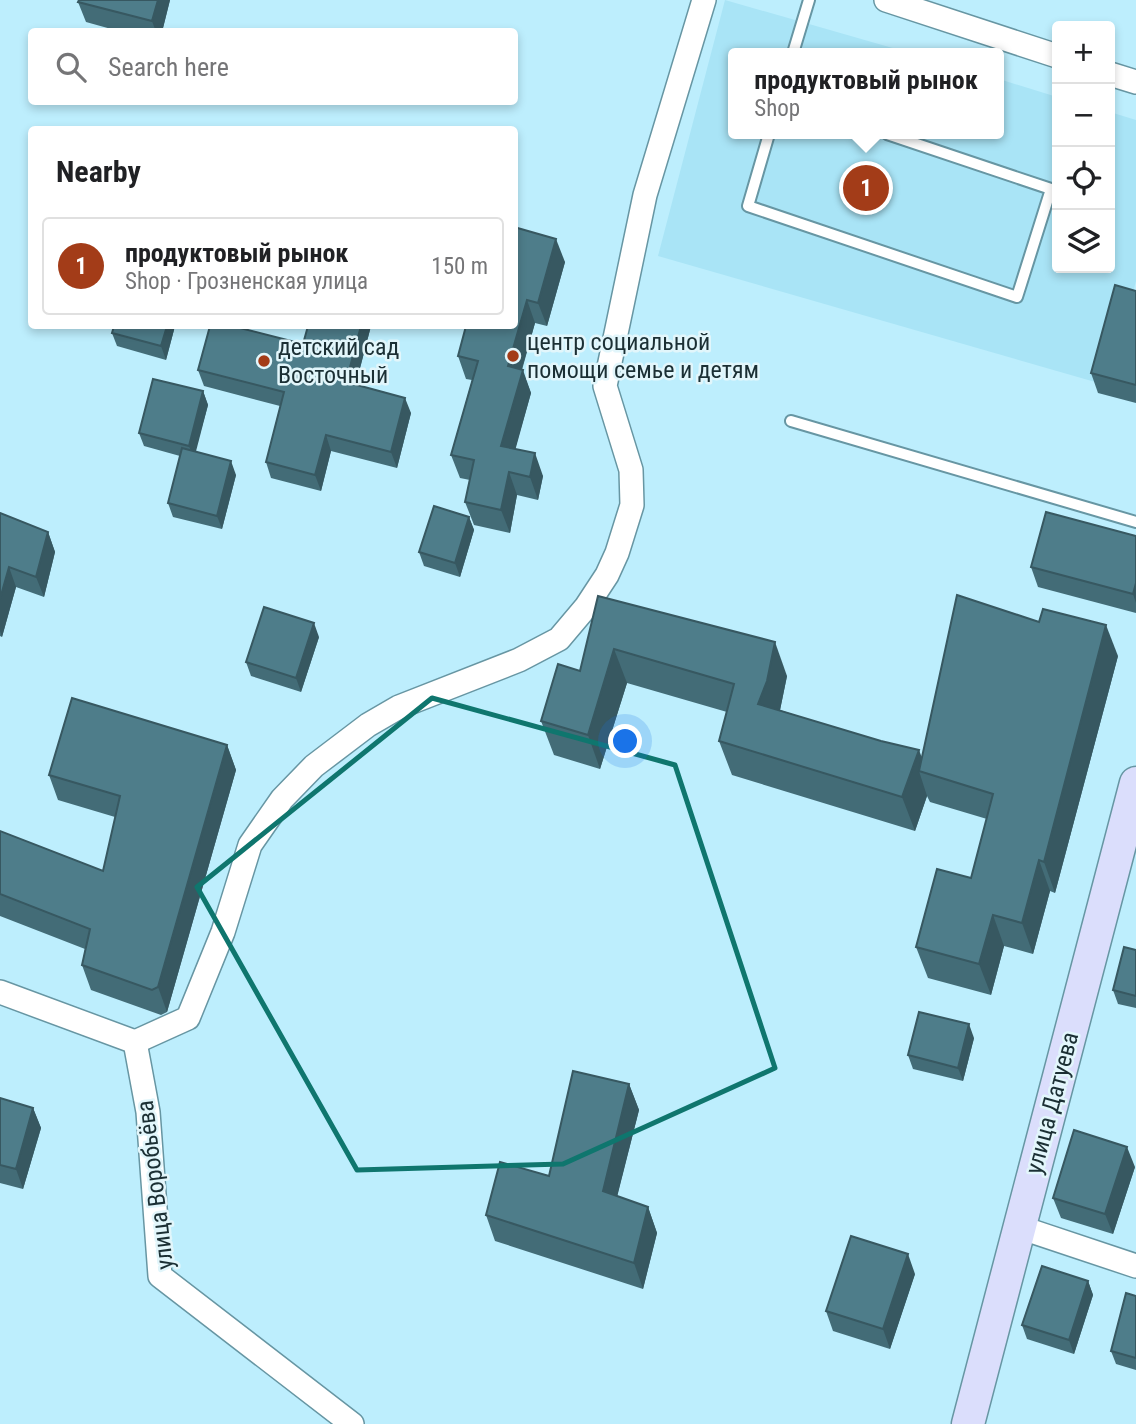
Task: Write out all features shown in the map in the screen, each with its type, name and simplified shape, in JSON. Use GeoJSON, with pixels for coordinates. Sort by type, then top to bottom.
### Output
{"type":"FeatureCollection","features":[{"type":"Feature","properties":{"kind":"street"},"geometry":{"type":"LineString","coordinates":[[0,992],[135,1042],[188,1018],[223,932],[250,845],[282,799],[314,766],[368,725],[399,707],[519,660],[559,639],[586,607],[607,575],[617,553],[632,505],[631,470],[605,386],[645,195],[704,0]]}},
{"type":"Feature","properties":{"kind":"street"},"geometry":{"type":"LineString","coordinates":[[886,0],[1052,54]]}},
{"type":"Feature","properties":{"kind":"street"},"geometry":{"type":"LineString","coordinates":[[1115,76],[1136,82]]}},
{"type":"Feature","properties":{"kind":"street","name":"улица Датуева"},"geometry":{"type":"LineString","coordinates":[[968,1424],[1136,783]]}},
{"type":"Feature","properties":{"kind":"street","name":"улица Воробьёва"},"geometry":{"type":"LineString","coordinates":[[135,1042],[148,1112],[160,1276],[350,1423]]}},
{"type":"Feature","properties":{"kind":"street"},"geometry":{"type":"LineString","coordinates":[[1019,1227],[1136,1266]]}},
{"type":"Feature","properties":{"kind":"lane"},"geometry":{"type":"LineString","coordinates":[[794,48],[808,0]]}},
{"type":"Feature","properties":{"kind":"lane"},"geometry":{"type":"LineString","coordinates":[[768,139],[748,206],[1017,297],[1051,189],[902,139]]}},
{"type":"Feature","properties":{"kind":"lane"},"geometry":{"type":"LineString","coordinates":[[791,421],[1136,523]]}},
{"type":"Feature","properties":{"kind":"highlighted area"},"geometry":{"type":"Polygon","coordinates":[[[432,698],[675,765],[775,1068],[563,1164],[357,1170],[197,887],[432,698]]]}},
{"type":"Feature","properties":{"kind":"shaded area"},"geometry":{"type":"Polygon","coordinates":[[[725,0],[893,48],[728,48],[728,139],[1004,139],[1004,81],[1052,95],[1052,273],[1115,273],[1115,114],[1136,120],[1136,281],[1109,386],[658,256],[725,0]]]}},
{"type":"Feature","properties":{"kind":"building"},"geometry":{"type":"Polygon","coordinates":[[[158,0],[152,21],[78,2],[158,0]]]}},
{"type":"Feature","properties":{"kind":"building"},"geometry":{"type":"Polygon","coordinates":[[[518,228],[556,239],[538,303],[527,300],[508,366],[523,370],[501,446],[535,453],[530,477],[509,472],[501,510],[465,502],[474,460],[451,455],[478,361],[458,356],[465,329],[518,329],[518,228]]]}},
{"type":"Feature","properties":{"kind":"building"},"geometry":{"type":"Polygon","coordinates":[[[1115,285],[1136,291],[1136,385],[1091,373],[1115,285]]]}},
{"type":"Feature","properties":{"kind":"building"},"geometry":{"type":"Polygon","coordinates":[[[113,329],[166,329],[161,346],[112,333],[113,329]]]}},
{"type":"Feature","properties":{"kind":"building"},"geometry":{"type":"Polygon","coordinates":[[[209,329],[244,329],[303,344],[307,329],[360,329],[346,382],[405,398],[391,452],[326,435],[315,475],[266,462],[284,392],[198,370],[209,329]]]}},
{"type":"Feature","properties":{"kind":"building"},"geometry":{"type":"Polygon","coordinates":[[[153,379],[203,391],[189,446],[139,433],[153,379]]]}},
{"type":"Feature","properties":{"kind":"building"},"geometry":{"type":"Polygon","coordinates":[[[182,448],[231,461],[217,516],[168,503],[182,448]]]}},
{"type":"Feature","properties":{"kind":"building"},"geometry":{"type":"Polygon","coordinates":[[[434,506],[469,517],[455,563],[419,552],[434,506]]]}},
{"type":"Feature","properties":{"kind":"building"},"geometry":{"type":"Polygon","coordinates":[[[1046,512],[1136,536],[1136,583],[1133,594],[1031,567],[1046,512]]]}},
{"type":"Feature","properties":{"kind":"building"},"geometry":{"type":"Polygon","coordinates":[[[0,513],[48,532],[36,577],[9,567],[0,599],[0,513]]]}},
{"type":"Feature","properties":{"kind":"building"},"geometry":{"type":"Polygon","coordinates":[[[957,595],[1039,622],[1043,609],[1106,625],[1044,862],[1039,860],[1022,923],[993,915],[979,964],[916,947],[937,869],[971,878],[993,794],[919,771],[957,595]]]}},
{"type":"Feature","properties":{"kind":"building"},"geometry":{"type":"Polygon","coordinates":[[[598,596],[775,642],[767,681],[758,704],[919,750],[902,797],[719,741],[734,684],[614,649],[588,735],[541,721],[558,664],[580,671],[598,596]]]}},
{"type":"Feature","properties":{"kind":"building"},"geometry":{"type":"Polygon","coordinates":[[[264,607],[314,623],[296,678],[246,662],[264,607]]]}},
{"type":"Feature","properties":{"kind":"building"},"geometry":{"type":"Polygon","coordinates":[[[72,698],[227,745],[158,987],[152,990],[82,965],[90,929],[0,894],[0,831],[103,871],[120,796],[49,775],[72,698]]]}},
{"type":"Feature","properties":{"kind":"building"},"geometry":{"type":"Polygon","coordinates":[[[1124,947],[1136,950],[1136,996],[1113,990],[1124,947]]]}},
{"type":"Feature","properties":{"kind":"building"},"geometry":{"type":"Polygon","coordinates":[[[919,1012],[969,1024],[958,1068],[908,1055],[919,1012]]]}},
{"type":"Feature","properties":{"kind":"building"},"geometry":{"type":"Polygon","coordinates":[[[573,1071],[629,1084],[603,1191],[648,1207],[634,1263],[486,1215],[500,1162],[549,1176],[573,1071]]]}},
{"type":"Feature","properties":{"kind":"building"},"geometry":{"type":"Polygon","coordinates":[[[0,1098],[33,1108],[16,1169],[0,1165],[0,1098]]]}},
{"type":"Feature","properties":{"kind":"building"},"geometry":{"type":"Polygon","coordinates":[[[1074,1130],[1127,1147],[1105,1214],[1053,1198],[1074,1130]]]}},
{"type":"Feature","properties":{"kind":"building"},"geometry":{"type":"Polygon","coordinates":[[[851,1236],[908,1254],[883,1329],[826,1311],[851,1236]]]}},
{"type":"Feature","properties":{"kind":"building"},"geometry":{"type":"Polygon","coordinates":[[[1042,1266],[1088,1281],[1069,1340],[1022,1325],[1042,1266]]]}},
{"type":"Feature","properties":{"kind":"building"},"geometry":{"type":"Polygon","coordinates":[[[1126,1293],[1136,1296],[1136,1358],[1111,1351],[1126,1293]]]}},
{"type":"Feature","properties":{"kind":"place","name":"продуктовый рынок"},"geometry":{"type":"Point","coordinates":[866,188]}},
{"type":"Feature","properties":{"kind":"place","name":"центр социальной помощи семье и детям"},"geometry":{"type":"Point","coordinates":[513,356]}},
{"type":"Feature","properties":{"kind":"place","name":"детский сад Восточный"},"geometry":{"type":"Point","coordinates":[264,361]}}]}
